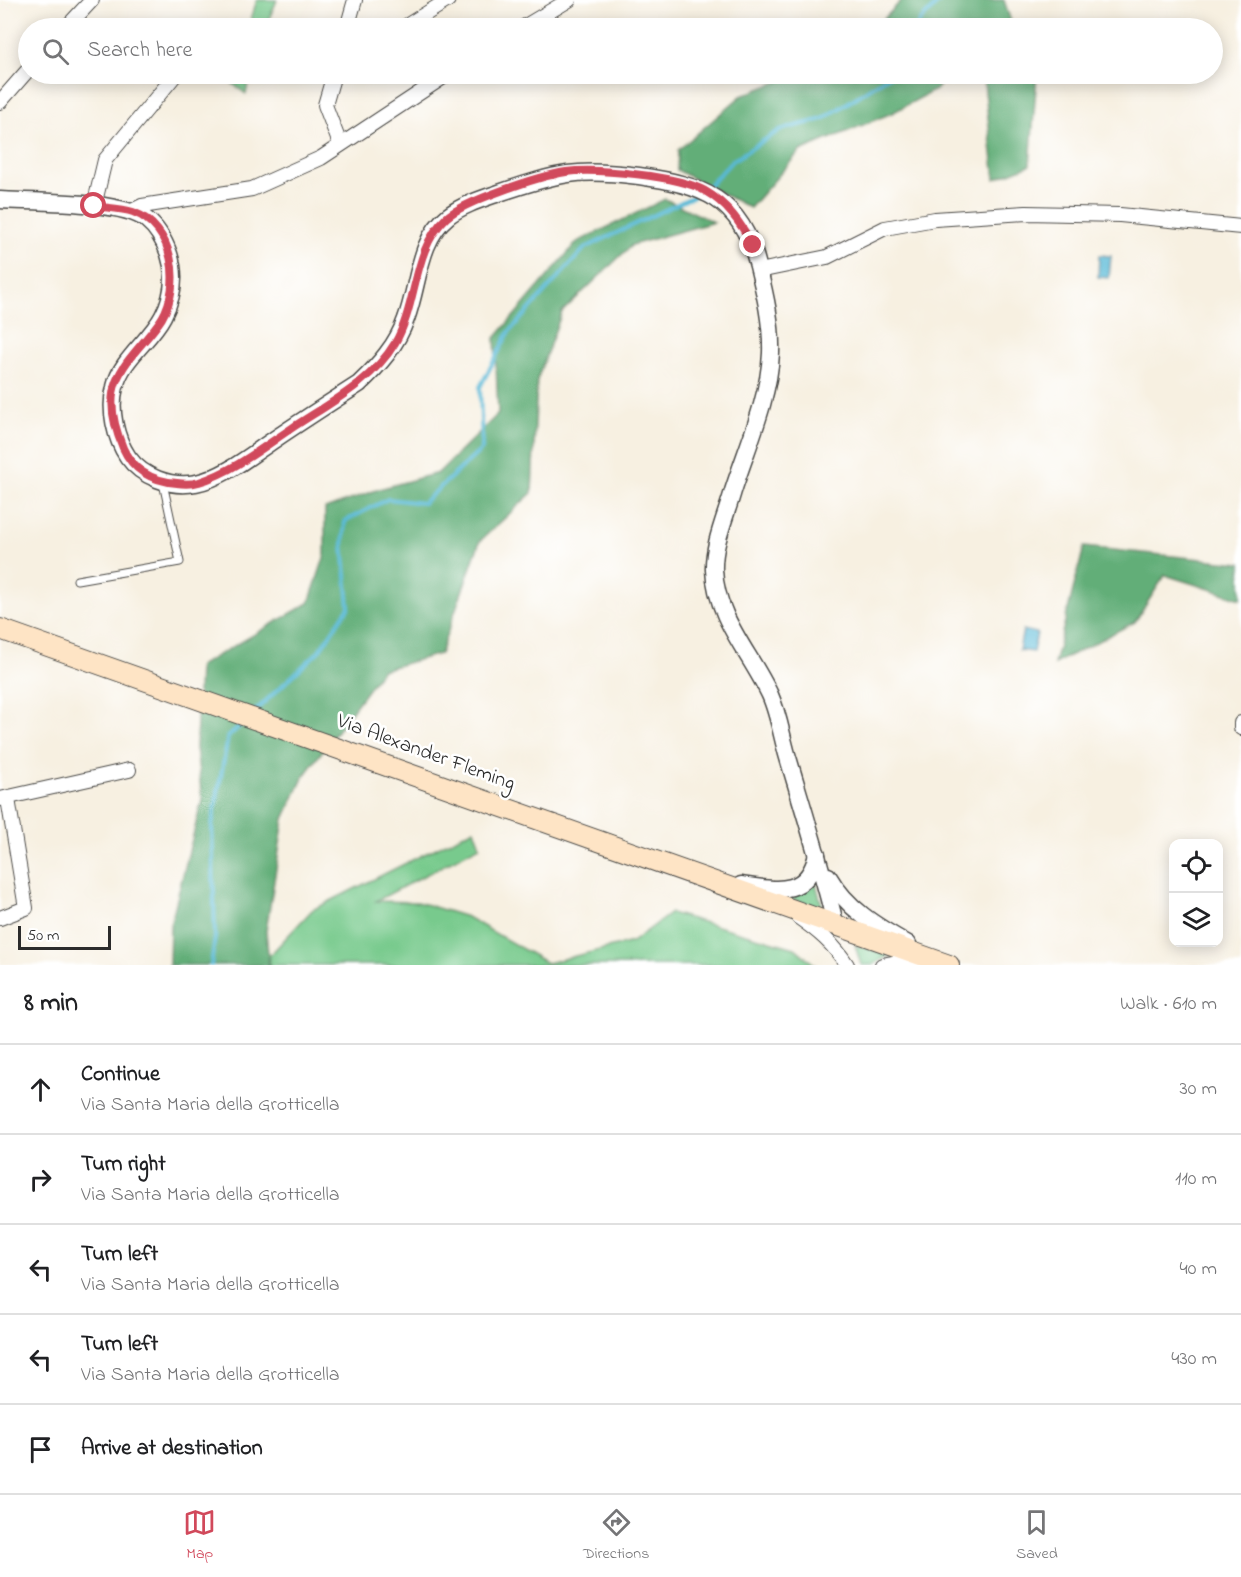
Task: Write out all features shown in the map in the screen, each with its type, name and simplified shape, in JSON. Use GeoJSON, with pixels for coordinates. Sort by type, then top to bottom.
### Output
{"type":"FeatureCollection","features":[{"type":"Feature","properties":{"kind":"main road","name":"Via Alexander Fleming"},"geometry":{"type":"LineString","coordinates":[[0,629],[784,907],[835,923],[939,963]]}},
{"type":"Feature","properties":{"kind":"street"},"geometry":{"type":"LineString","coordinates":[[75,18],[92,0]]}},
{"type":"Feature","properties":{"kind":"street"},"geometry":{"type":"LineString","coordinates":[[350,18],[355,0]]}},
{"type":"Feature","properties":{"kind":"street"},"geometry":{"type":"LineString","coordinates":[[419,18],[448,0]]}},
{"type":"Feature","properties":{"kind":"street"},"geometry":{"type":"LineString","coordinates":[[539,18],[569,0]]}},
{"type":"Feature","properties":{"kind":"street"},"geometry":{"type":"LineString","coordinates":[[0,102],[18,81]]}},
{"type":"Feature","properties":{"kind":"street"},"geometry":{"type":"LineString","coordinates":[[94,206],[105,160],[168,84]]}},
{"type":"Feature","properties":{"kind":"street"},"geometry":{"type":"LineString","coordinates":[[331,84],[325,105],[340,144]]}},
{"type":"Feature","properties":{"kind":"street"},"geometry":{"type":"LineString","coordinates":[[132,211],[142,206],[252,189],[321,158],[433,84]]}},
{"type":"Feature","properties":{"kind":"street"},"geometry":{"type":"LineString","coordinates":[[0,200],[94,206],[132,211],[148,220],[158,233],[172,263],[174,280],[163,317],[121,371],[115,384],[113,414],[124,452],[134,466],[145,475],[163,481],[195,483],[234,467],[359,384],[395,344],[406,319],[425,249],[435,230],[448,216],[483,198],[541,178],[587,171],[662,179],[694,186],[721,202],[737,217],[753,245],[766,296],[771,353],[759,410],[718,541],[714,568],[724,611],[771,697],[849,965]]}},
{"type":"Feature","properties":{"kind":"street"},"geometry":{"type":"LineString","coordinates":[[759,271],[827,257],[885,228],[934,219],[1026,213],[1120,214],[1241,227]]}},
{"type":"Feature","properties":{"kind":"street"},"geometry":{"type":"LineString","coordinates":[[1241,723],[1241,728]]}},
{"type":"Feature","properties":{"kind":"street"},"geometry":{"type":"LineString","coordinates":[[0,918],[26,908],[4,799],[129,770]]}},
{"type":"Feature","properties":{"kind":"street"},"geometry":{"type":"LineString","coordinates":[[714,881],[784,890],[804,880],[813,868],[817,854]]}},
{"type":"Feature","properties":{"kind":"street"},"geometry":{"type":"LineString","coordinates":[[817,854],[838,893],[855,910],[880,928],[939,963]]}},
{"type":"Feature","properties":{"kind":"street"},"geometry":{"type":"LineString","coordinates":[[784,907],[824,935],[849,965]]}},
{"type":"Feature","properties":{"kind":"street"},"geometry":{"type":"LineString","coordinates":[[882,965],[897,962],[939,963]]}},
{"type":"Feature","properties":{"kind":"lane"},"geometry":{"type":"LineString","coordinates":[[76,580],[180,562],[163,481]]}},
{"type":"Feature","properties":{"kind":"green space"},"geometry":{"type":"Polygon","coordinates":[[[257,0],[277,0],[269,18],[251,18],[257,0]]]}},
{"type":"Feature","properties":{"kind":"green space"},"geometry":{"type":"Polygon","coordinates":[[[902,0],[1004,0],[1010,18],[885,18],[902,0]]]}},
{"type":"Feature","properties":{"kind":"green space"},"geometry":{"type":"Polygon","coordinates":[[[233,84],[248,84],[246,94],[233,84]]]}},
{"type":"Feature","properties":{"kind":"green space"},"geometry":{"type":"Polygon","coordinates":[[[772,84],[941,84],[937,89],[892,113],[800,151],[750,208],[677,170],[678,150],[741,96],[772,84]]]}},
{"type":"Feature","properties":{"kind":"green space"},"geometry":{"type":"Polygon","coordinates":[[[984,84],[1036,84],[1030,165],[995,179],[984,84]]]}},
{"type":"Feature","properties":{"kind":"green space"},"geometry":{"type":"Polygon","coordinates":[[[665,199],[714,222],[632,245],[562,312],[537,380],[532,493],[480,541],[440,654],[382,670],[304,776],[284,819],[266,931],[269,965],[169,965],[170,926],[202,800],[196,748],[199,666],[309,603],[325,555],[325,509],[379,489],[438,473],[498,414],[495,338],[577,242],[665,199]]]}},
{"type":"Feature","properties":{"kind":"green space"},"geometry":{"type":"Polygon","coordinates":[[[1084,547],[1241,563],[1241,599],[1165,575],[1135,622],[1054,664],[1084,547]]]}},
{"type":"Feature","properties":{"kind":"green space"},"geometry":{"type":"Polygon","coordinates":[[[474,829],[480,846],[376,901],[418,902],[467,917],[547,963],[632,942],[671,913],[795,948],[815,965],[269,965],[269,956],[312,910],[474,829]]]}},
{"type":"Feature","properties":{"kind":"green space"},"geometry":{"type":"Polygon","coordinates":[[[814,877],[823,909],[785,897],[814,877]]]}},
{"type":"Feature","properties":{"kind":"green space"},"geometry":{"type":"Polygon","coordinates":[[[855,945],[890,955],[873,965],[861,965],[855,945]]]}},
{"type":"Feature","properties":{"kind":"water"},"geometry":{"type":"Polygon","coordinates":[[[1099,255],[1111,256],[1109,278],[1098,277],[1099,255]]]}},
{"type":"Feature","properties":{"kind":"water"},"geometry":{"type":"Polygon","coordinates":[[[1023,630],[1037,633],[1033,652],[1019,650],[1023,630]]]}},
{"type":"Feature","properties":{"kind":"waterway"},"geometry":{"type":"LineString","coordinates":[[923,18],[941,0]]}},
{"type":"Feature","properties":{"kind":"waterway"},"geometry":{"type":"LineString","coordinates":[[709,185],[732,161],[780,130],[823,119],[877,84]]}},
{"type":"Feature","properties":{"kind":"waterway"},"geometry":{"type":"LineString","coordinates":[[255,711],[318,652],[349,607],[343,545],[345,521],[388,499],[423,503],[482,449],[480,387],[509,332],[585,248],[696,195]]}},
{"type":"Feature","properties":{"kind":"waterway"},"geometry":{"type":"LineString","coordinates":[[211,965],[215,937],[212,825],[228,737],[243,723]]}},
{"type":"Feature","properties":{"kind":"route"},"geometry":{"type":"LineString","coordinates":[[94,206],[132,211],[148,220],[167,248],[172,263],[174,280],[163,317],[121,371],[112,399],[118,435],[124,452],[134,466],[145,475],[178,483],[195,483],[234,467],[359,384],[377,367],[395,344],[406,319],[425,249],[435,230],[448,216],[483,198],[564,172],[608,172],[662,179],[694,186],[721,202],[737,217],[753,245]]}}]}
